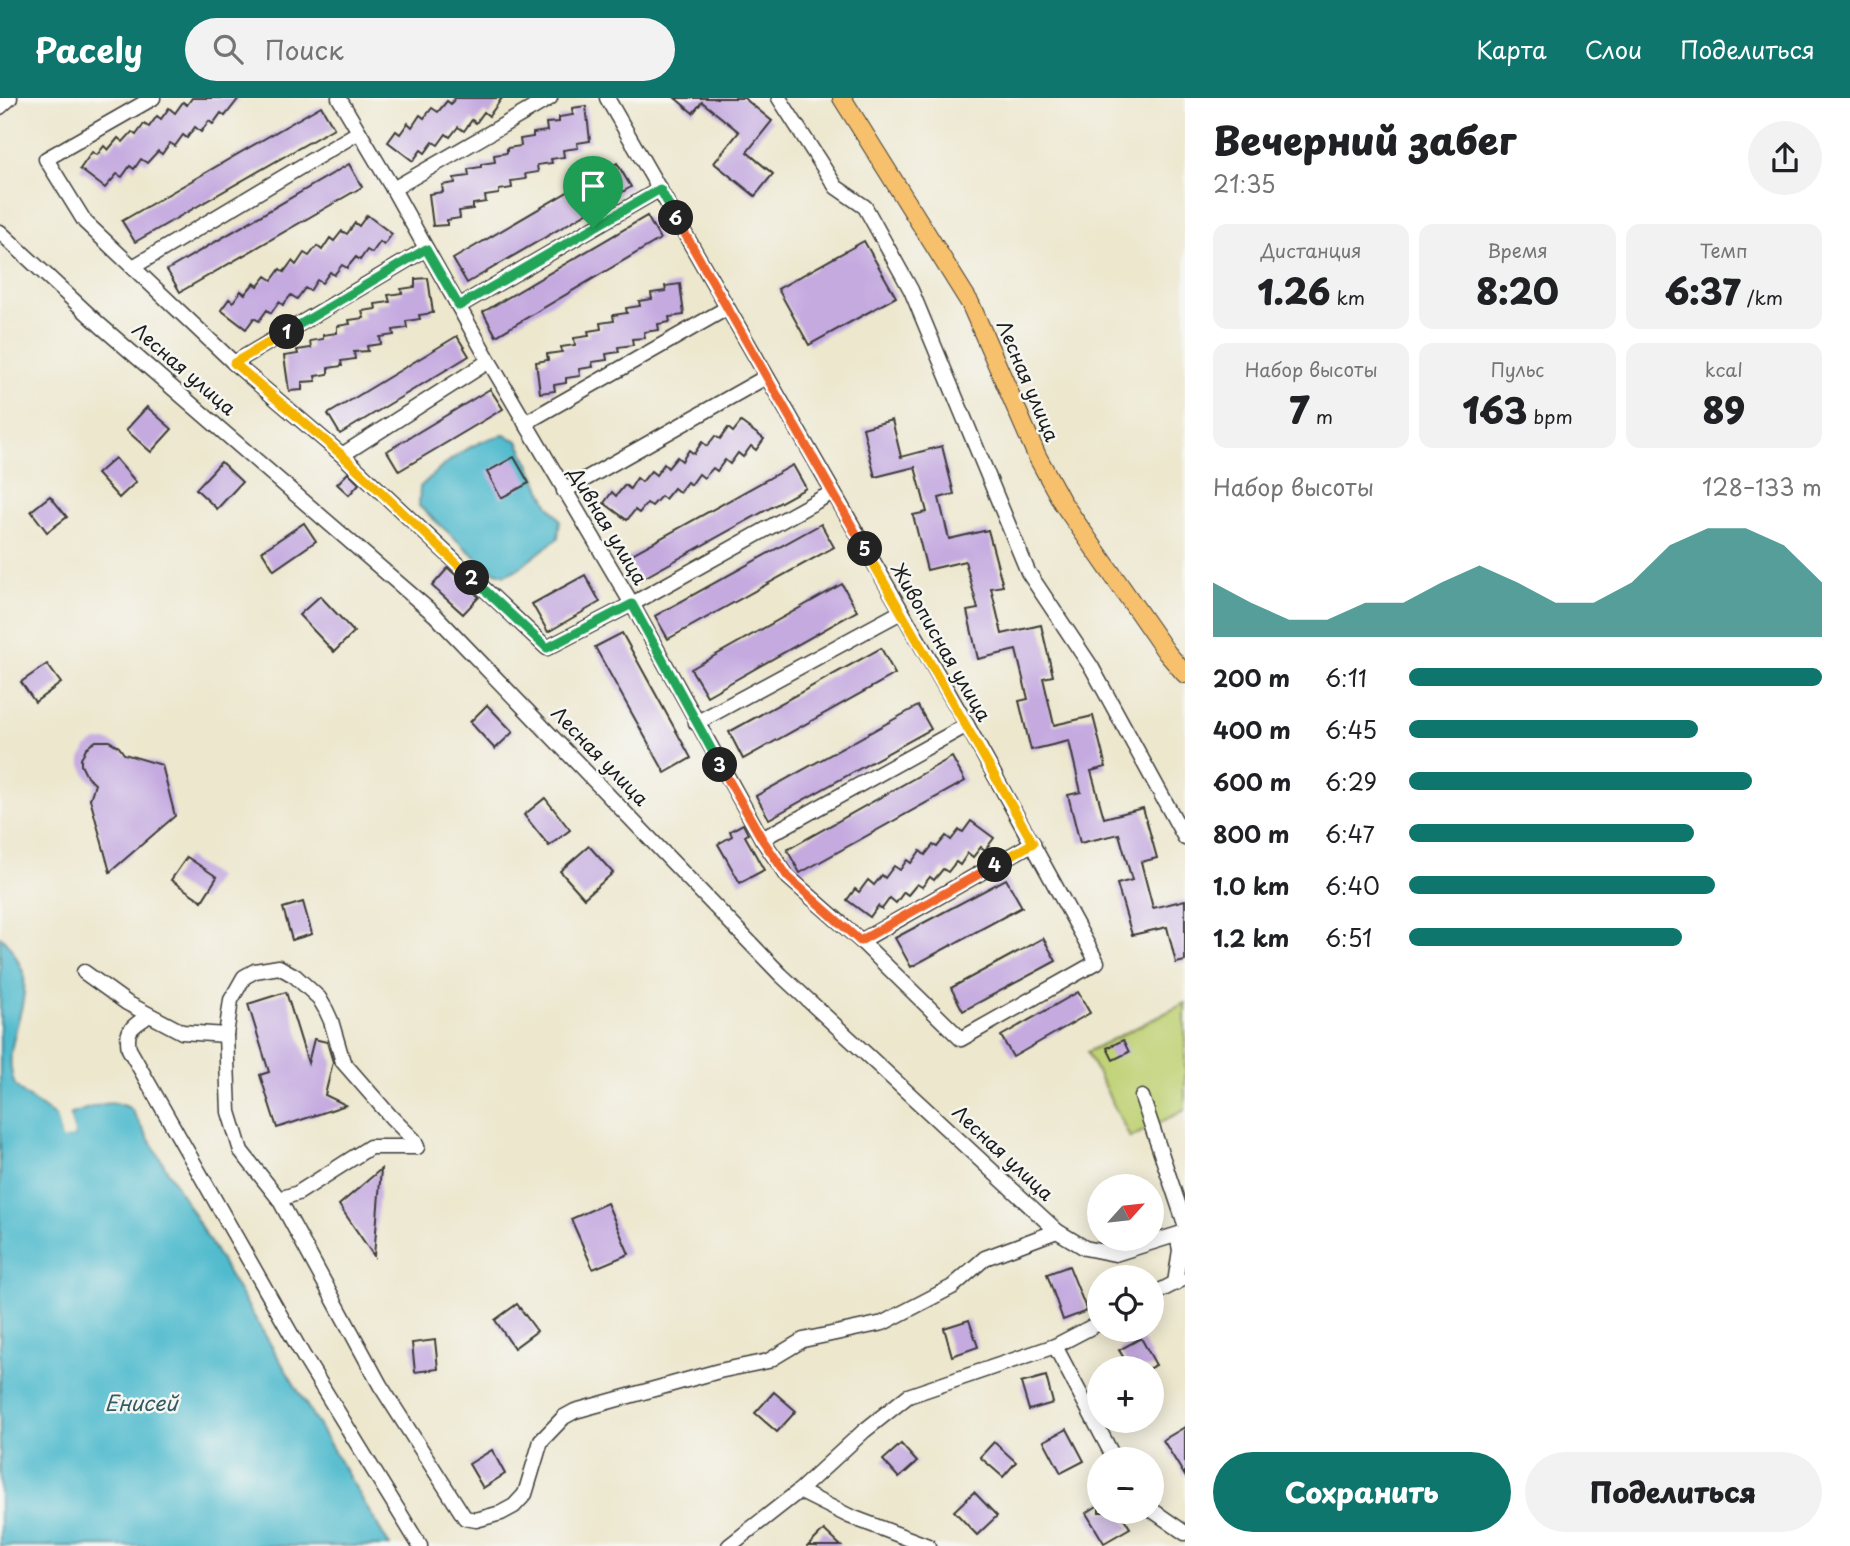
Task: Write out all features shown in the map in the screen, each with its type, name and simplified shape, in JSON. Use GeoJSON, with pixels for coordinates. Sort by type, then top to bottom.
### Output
{"type":"FeatureCollection","features":[{"type":"Feature","properties":{"kind":"main road","name":"Лесная улица"},"geometry":{"type":"LineString","coordinates":[[842,98],[965,293],[1037,456],[1062,502],[1167,653],[1185,674]]}},
{"type":"Feature","properties":{"kind":"street"},"geometry":{"type":"LineString","coordinates":[[0,107],[10,98]]}},
{"type":"Feature","properties":{"kind":"street"},"geometry":{"type":"LineString","coordinates":[[153,98],[46,159],[85,222],[234,363],[342,455],[547,648],[833,492]]}},
{"type":"Feature","properties":{"kind":"street","name":"Дивная улица"},"geometry":{"type":"LineString","coordinates":[[339,98],[564,491],[632,604],[762,839],[788,877],[860,941],[961,1039]]}},
{"type":"Feature","properties":{"kind":"street"},"geometry":{"type":"LineString","coordinates":[[393,189],[550,98]]}},
{"type":"Feature","properties":{"kind":"street","name":"Живописная улица"},"geometry":{"type":"LineString","coordinates":[[607,98],[967,725],[1097,962],[961,1039]]}},
{"type":"Feature","properties":{"kind":"street"},"geometry":{"type":"LineString","coordinates":[[779,98],[836,187],[865,207],[905,278],[1028,572],[1093,668],[1185,838]]}},
{"type":"Feature","properties":{"kind":"street"},"geometry":{"type":"LineString","coordinates":[[133,267],[359,132]]}},
{"type":"Feature","properties":{"kind":"street"},"geometry":{"type":"LineString","coordinates":[[459,306],[660,189]]}},
{"type":"Feature","properties":{"kind":"street","name":"Лесная улица"},"geometry":{"type":"LineString","coordinates":[[0,232],[101,326],[435,615],[781,975],[1056,1231],[1085,1248],[1115,1254],[1182,1230]]}},
{"type":"Feature","properties":{"kind":"street"},"geometry":{"type":"LineString","coordinates":[[234,363],[426,249]]}},
{"type":"Feature","properties":{"kind":"street"},"geometry":{"type":"LineString","coordinates":[[525,423],[727,308]]}},
{"type":"Feature","properties":{"kind":"street"},"geometry":{"type":"LineString","coordinates":[[342,455],[489,361]]}},
{"type":"Feature","properties":{"kind":"street"},"geometry":{"type":"LineString","coordinates":[[564,491],[766,377]]}},
{"type":"Feature","properties":{"kind":"street"},"geometry":{"type":"LineString","coordinates":[[696,723],[901,612]]}},
{"type":"Feature","properties":{"kind":"street"},"geometry":{"type":"LineString","coordinates":[[762,839],[967,725]]}},
{"type":"Feature","properties":{"kind":"street"},"geometry":{"type":"LineString","coordinates":[[860,941],[1033,843]]}},
{"type":"Feature","properties":{"kind":"street"},"geometry":{"type":"LineString","coordinates":[[279,1199],[298,1193],[370,1147],[416,1147],[414,1140],[344,1062],[331,1021],[319,998],[295,976],[279,967],[255,971],[244,977],[231,1000],[226,1035],[229,1112],[242,1151],[279,1199],[380,1385],[465,1518],[476,1520],[501,1513],[514,1506],[525,1494],[541,1441],[565,1417],[575,1411],[719,1371],[768,1361],[803,1340],[883,1323],[952,1287],[985,1258],[1056,1231]]}},
{"type":"Feature","properties":{"kind":"street"},"geometry":{"type":"LineString","coordinates":[[84,972],[148,1016],[182,1032],[226,1035]]}},
{"type":"Feature","properties":{"kind":"street"},"geometry":{"type":"LineString","coordinates":[[148,1016],[131,1028],[127,1037],[129,1049],[304,1357],[420,1546]]}},
{"type":"Feature","properties":{"kind":"street"},"geometry":{"type":"LineString","coordinates":[[1142,1097],[1182,1230],[1180,1281],[1164,1289]]}},
{"type":"Feature","properties":{"kind":"street"},"geometry":{"type":"LineString","coordinates":[[729,1546],[799,1492],[864,1431],[908,1396],[1055,1346],[1087,1329]]}},
{"type":"Feature","properties":{"kind":"street"},"geometry":{"type":"LineString","coordinates":[[1055,1346],[1108,1447]]}},
{"type":"Feature","properties":{"kind":"street"},"geometry":{"type":"LineString","coordinates":[[799,1492],[849,1516],[928,1546]]}},
{"type":"Feature","properties":{"kind":"street"},"geometry":{"type":"LineString","coordinates":[[1164,1518],[1185,1533]]}},
{"type":"Feature","properties":{"kind":"green space"},"geometry":{"type":"Polygon","coordinates":[[[1185,1003],[1185,1110],[1130,1138],[1087,1052],[1185,1003]]]}},
{"type":"Feature","properties":{"kind":"water"},"geometry":{"type":"Polygon","coordinates":[[[504,435],[518,441],[548,504],[560,520],[558,538],[518,569],[505,575],[490,570],[419,506],[420,487],[438,470],[480,442],[504,435]]]}},
{"type":"Feature","properties":{"kind":"water","name":"Енисей"},"geometry":{"type":"Polygon","coordinates":[[[0,936],[13,951],[24,975],[22,1005],[12,1044],[11,1071],[15,1085],[24,1095],[57,1118],[62,1139],[75,1136],[69,1115],[109,1103],[131,1109],[390,1546],[0,1546],[0,936]]]}},
{"type":"Feature","properties":{"kind":"pier"},"geometry":{"type":"Polygon","coordinates":[[[55,1112],[60,1117],[65,1135],[70,1134],[66,1116],[68,1112],[75,1136],[62,1140],[55,1112]]]}},
{"type":"Feature","properties":{"kind":"building"},"geometry":{"type":"Polygon","coordinates":[[[192,98],[239,98],[225,116],[221,113],[213,124],[209,121],[201,132],[195,127],[187,138],[183,135],[175,146],[170,143],[162,154],[158,151],[147,163],[141,159],[134,169],[130,166],[122,177],[117,174],[105,188],[80,169],[92,152],[97,155],[104,146],[108,150],[118,138],[123,142],[132,132],[136,135],[144,124],[149,127],[157,116],[161,119],[169,108],[175,113],[183,102],[187,105],[192,98]]]}},
{"type":"Feature","properties":{"kind":"building"},"geometry":{"type":"Polygon","coordinates":[[[455,98],[502,98],[489,116],[484,112],[476,123],[472,120],[464,131],[458,127],[450,137],[446,134],[438,145],[433,142],[425,153],[421,150],[413,161],[388,142],[396,131],[400,134],[408,123],[412,127],[420,115],[424,118],[432,108],[438,112],[447,101],[451,104],[455,98]]]}},
{"type":"Feature","properties":{"kind":"building"},"geometry":{"type":"Polygon","coordinates":[[[675,98],[744,98],[772,121],[747,152],[773,174],[755,196],[714,163],[739,132],[702,102],[693,113],[675,98]]]}},
{"type":"Feature","properties":{"kind":"building"},"geometry":{"type":"Polygon","coordinates":[[[321,106],[334,128],[135,242],[122,221],[321,106]]]}},
{"type":"Feature","properties":{"kind":"building"},"geometry":{"type":"Polygon","coordinates":[[[586,106],[590,141],[577,143],[578,148],[563,150],[564,157],[551,159],[552,163],[537,165],[538,172],[525,174],[526,179],[511,181],[512,188],[485,196],[486,202],[473,204],[473,209],[459,211],[460,218],[447,220],[447,225],[433,226],[429,194],[443,192],[442,185],[455,183],[454,178],[469,176],[468,169],[495,162],[494,155],[507,153],[507,148],[521,146],[520,139],[547,131],[546,123],[559,122],[559,117],[573,115],[572,108],[586,106]]]}},
{"type":"Feature","properties":{"kind":"building"},"geometry":{"type":"Polygon","coordinates":[[[617,163],[631,187],[467,283],[453,259],[617,163]]]}},
{"type":"Feature","properties":{"kind":"building"},"geometry":{"type":"Polygon","coordinates":[[[349,164],[362,187],[180,292],[167,270],[349,164]]]}},
{"type":"Feature","properties":{"kind":"building"},"geometry":{"type":"Polygon","coordinates":[[[367,215],[392,234],[384,245],[380,242],[372,253],[367,250],[360,260],[356,257],[347,268],[342,265],[334,275],[330,272],[322,283],[317,280],[310,291],[305,288],[297,299],[291,295],[283,305],[279,302],[271,313],[267,310],[259,321],[254,318],[246,329],[221,310],[229,299],[233,302],[241,291],[245,294],[254,283],[258,286],[266,276],[272,280],[280,269],[284,272],[292,261],[296,265],[304,253],[309,256],[317,246],[322,250],[330,238],[334,241],[342,231],[347,234],[355,223],[359,226],[367,215]]]}},
{"type":"Feature","properties":{"kind":"building"},"geometry":{"type":"Polygon","coordinates":[[[647,216],[660,239],[496,336],[483,312],[647,216]]]}},
{"type":"Feature","properties":{"kind":"building"},"geometry":{"type":"Polygon","coordinates":[[[864,241],[896,297],[809,345],[778,289],[864,241]]]}},
{"type":"Feature","properties":{"kind":"building"},"geometry":{"type":"Polygon","coordinates":[[[428,278],[433,313],[406,321],[407,328],[393,330],[394,335],[380,337],[381,344],[367,346],[368,351],[354,352],[355,359],[341,361],[342,366],[328,368],[328,374],[315,376],[316,381],[302,382],[302,390],[289,391],[284,356],[311,348],[310,341],[337,333],[337,326],[350,324],[349,320],[364,318],[362,311],[376,309],[375,304],[390,302],[388,295],[415,287],[415,279],[428,278]]]}},
{"type":"Feature","properties":{"kind":"building"},"geometry":{"type":"Polygon","coordinates":[[[680,284],[684,315],[669,317],[670,322],[658,324],[659,330],[644,332],[645,338],[632,339],[633,345],[618,347],[619,352],[606,354],[607,360],[592,362],[593,367],[579,369],[580,376],[566,378],[566,383],[554,385],[555,391],[540,393],[536,362],[548,360],[547,354],[562,352],[561,347],[575,345],[574,338],[589,336],[588,331],[601,329],[600,323],[614,321],[613,315],[627,313],[626,308],[640,306],[639,301],[652,299],[651,293],[666,291],[665,286],[680,284]]]}},
{"type":"Feature","properties":{"kind":"building"},"geometry":{"type":"Polygon","coordinates":[[[457,336],[469,356],[340,434],[328,414],[457,336]]]}},
{"type":"Feature","properties":{"kind":"building"},"geometry":{"type":"Polygon","coordinates":[[[490,389],[503,409],[399,471],[387,451],[490,389]]]}},
{"type":"Feature","properties":{"kind":"building"},"geometry":{"type":"Polygon","coordinates":[[[147,407],[172,429],[151,452],[126,430],[147,407]]]}},
{"type":"Feature","properties":{"kind":"building"},"geometry":{"type":"Polygon","coordinates":[[[892,420],[901,457],[942,446],[954,494],[939,498],[949,539],[988,530],[1003,586],[991,588],[1002,634],[1041,625],[1053,676],[1043,678],[1054,725],[1093,716],[1106,767],[1091,771],[1104,818],[1143,808],[1157,858],[1141,862],[1153,908],[1185,900],[1185,961],[1176,963],[1167,927],[1132,935],[1117,884],[1132,880],[1119,834],[1080,843],[1068,795],[1081,792],[1069,741],[1031,750],[1019,701],[1028,699],[1016,650],[978,659],[967,611],[978,609],[965,561],[927,570],[913,515],[927,512],[915,467],[875,477],[863,428],[892,420]]]}},
{"type":"Feature","properties":{"kind":"building"},"geometry":{"type":"Polygon","coordinates":[[[741,422],[764,439],[756,450],[751,446],[743,457],[738,453],[730,464],[725,460],[717,471],[713,468],[704,478],[699,474],[691,485],[687,482],[679,492],[674,488],[665,499],[661,496],[652,506],[647,503],[639,513],[635,510],[627,520],[604,503],[612,492],[616,496],[625,485],[630,489],[637,478],[642,482],[651,471],[656,475],[664,464],[668,468],[677,457],[682,461],[689,450],[694,454],[702,442],[707,446],[715,436],[720,439],[728,428],[733,432],[741,422]]]}},
{"type":"Feature","properties":{"kind":"building"},"geometry":{"type":"Polygon","coordinates":[[[514,457],[529,483],[501,498],[487,472],[514,457]]]}},
{"type":"Feature","properties":{"kind":"building"},"geometry":{"type":"Polygon","coordinates":[[[115,458],[136,482],[119,498],[97,474],[115,458]]]}},
{"type":"Feature","properties":{"kind":"building"},"geometry":{"type":"Polygon","coordinates":[[[221,462],[242,482],[217,509],[196,489],[221,462]]]}},
{"type":"Feature","properties":{"kind":"building"},"geometry":{"type":"Polygon","coordinates":[[[793,465],[806,488],[640,580],[627,557],[793,465]]]}},
{"type":"Feature","properties":{"kind":"building"},"geometry":{"type":"Polygon","coordinates":[[[348,473],[359,484],[349,495],[337,484],[348,473]]]}},
{"type":"Feature","properties":{"kind":"building"},"geometry":{"type":"Polygon","coordinates":[[[50,496],[67,517],[47,532],[31,511],[50,496]]]}},
{"type":"Feature","properties":{"kind":"building"},"geometry":{"type":"Polygon","coordinates":[[[304,523],[316,541],[274,570],[262,551],[304,523]]]}},
{"type":"Feature","properties":{"kind":"building"},"geometry":{"type":"Polygon","coordinates":[[[821,524],[834,547],[668,639],[655,616],[821,524]]]}},
{"type":"Feature","properties":{"kind":"building"},"geometry":{"type":"Polygon","coordinates":[[[448,568],[479,597],[463,614],[432,586],[448,568]]]}},
{"type":"Feature","properties":{"kind":"building"},"geometry":{"type":"Polygon","coordinates":[[[585,575],[600,602],[548,632],[532,604],[585,575]]]}},
{"type":"Feature","properties":{"kind":"building"},"geometry":{"type":"Polygon","coordinates":[[[842,584],[857,611],[707,696],[691,669],[842,584]]]}},
{"type":"Feature","properties":{"kind":"building"},"geometry":{"type":"Polygon","coordinates":[[[320,596],[354,632],[334,652],[299,615],[320,596]]]}},
{"type":"Feature","properties":{"kind":"building"},"geometry":{"type":"Polygon","coordinates":[[[622,633],[691,758],[665,773],[595,647],[622,633]]]}},
{"type":"Feature","properties":{"kind":"building"},"geometry":{"type":"Polygon","coordinates":[[[881,648],[895,674],[743,759],[729,732],[881,648]]]}},
{"type":"Feature","properties":{"kind":"building"},"geometry":{"type":"Polygon","coordinates":[[[47,664],[61,683],[35,702],[21,682],[47,664]]]}},
{"type":"Feature","properties":{"kind":"building"},"geometry":{"type":"Polygon","coordinates":[[[487,705],[513,732],[495,749],[470,722],[487,705]]]}},
{"type":"Feature","properties":{"kind":"building"},"geometry":{"type":"Polygon","coordinates":[[[918,706],[931,729],[769,819],[756,796],[918,706]]]}},
{"type":"Feature","properties":{"kind":"building"},"geometry":{"type":"Polygon","coordinates":[[[96,741],[109,741],[124,754],[162,765],[175,816],[110,872],[90,799],[95,784],[87,777],[81,765],[86,748],[96,741]]]}},
{"type":"Feature","properties":{"kind":"building"},"geometry":{"type":"Polygon","coordinates":[[[952,757],[965,781],[800,873],[787,850],[952,757]]]}},
{"type":"Feature","properties":{"kind":"building"},"geometry":{"type":"Polygon","coordinates":[[[545,798],[570,830],[549,846],[524,815],[545,798]]]}},
{"type":"Feature","properties":{"kind":"building"},"geometry":{"type":"Polygon","coordinates":[[[971,821],[994,838],[985,850],[981,847],[973,857],[968,853],[960,865],[956,862],[948,872],[943,869],[934,880],[930,877],[922,887],[917,884],[908,895],[904,892],[896,903],[890,898],[882,909],[878,906],[870,917],[847,900],[855,889],[859,892],[868,880],[874,885],[882,875],[885,878],[894,866],[900,870],[907,860],[911,863],[920,851],[925,855],[933,845],[937,847],[946,836],[951,840],[959,830],[963,832],[971,821]]]}},
{"type":"Feature","properties":{"kind":"building"},"geometry":{"type":"Polygon","coordinates":[[[743,824],[748,834],[745,836],[764,870],[740,883],[718,844],[732,836],[730,831],[743,824]]]}},
{"type":"Feature","properties":{"kind":"building"},"geometry":{"type":"Polygon","coordinates":[[[589,846],[613,873],[584,898],[560,871],[589,846]]]}},
{"type":"Feature","properties":{"kind":"building"},"geometry":{"type":"Polygon","coordinates":[[[187,857],[217,877],[202,901],[171,880],[187,857]]]}},
{"type":"Feature","properties":{"kind":"building"},"geometry":{"type":"Polygon","coordinates":[[[1006,879],[1022,907],[911,967],[895,938],[1006,879]]]}},
{"type":"Feature","properties":{"kind":"building"},"geometry":{"type":"Polygon","coordinates":[[[303,902],[312,934],[292,940],[283,908],[303,902]]]}},
{"type":"Feature","properties":{"kind":"building"},"geometry":{"type":"Polygon","coordinates":[[[1043,938],[1056,961],[963,1011],[951,988],[1043,938]]]}},
{"type":"Feature","properties":{"kind":"building"},"geometry":{"type":"Polygon","coordinates":[[[286,992],[308,1063],[314,1039],[327,1042],[333,1062],[325,1095],[346,1105],[277,1128],[260,1075],[269,1072],[248,1004],[286,992]]]}},
{"type":"Feature","properties":{"kind":"building"},"geometry":{"type":"Polygon","coordinates":[[[1078,992],[1090,1013],[1013,1057],[1001,1036],[1078,992]]]}},
{"type":"Feature","properties":{"kind":"building"},"geometry":{"type":"Polygon","coordinates":[[[1123,1040],[1129,1052],[1113,1060],[1107,1048],[1123,1040]]]}},
{"type":"Feature","properties":{"kind":"building"},"geometry":{"type":"Polygon","coordinates":[[[381,1169],[374,1256],[339,1205],[381,1169]]]}},
{"type":"Feature","properties":{"kind":"building"},"geometry":{"type":"Polygon","coordinates":[[[607,1203],[629,1254],[593,1269],[571,1219],[607,1203]]]}},
{"type":"Feature","properties":{"kind":"building"},"geometry":{"type":"Polygon","coordinates":[[[1069,1266],[1087,1311],[1063,1320],[1047,1274],[1069,1266]]]}},
{"type":"Feature","properties":{"kind":"building"},"geometry":{"type":"Polygon","coordinates":[[[517,1304],[537,1331],[514,1348],[495,1320],[517,1304]]]}},
{"type":"Feature","properties":{"kind":"building"},"geometry":{"type":"Polygon","coordinates":[[[969,1320],[978,1347],[952,1356],[944,1328],[969,1320]]]}},
{"type":"Feature","properties":{"kind":"building"},"geometry":{"type":"Polygon","coordinates":[[[435,1340],[438,1369],[415,1372],[412,1343],[435,1340]]]}},
{"type":"Feature","properties":{"kind":"building"},"geometry":{"type":"Polygon","coordinates":[[[1134,1342],[1143,1342],[1151,1356],[1123,1356],[1119,1350],[1134,1342]]]}},
{"type":"Feature","properties":{"kind":"building"},"geometry":{"type":"Polygon","coordinates":[[[1046,1376],[1053,1403],[1029,1410],[1021,1383],[1046,1376]]]}},
{"type":"Feature","properties":{"kind":"building"},"geometry":{"type":"Polygon","coordinates":[[[774,1392],[796,1411],[777,1432],[755,1413],[774,1392]]]}},
{"type":"Feature","properties":{"kind":"building"},"geometry":{"type":"Polygon","coordinates":[[[1185,1427],[1185,1476],[1163,1440],[1185,1427]]]}},
{"type":"Feature","properties":{"kind":"building"},"geometry":{"type":"Polygon","coordinates":[[[1067,1429],[1084,1461],[1061,1473],[1044,1441],[1067,1429]]]}},
{"type":"Feature","properties":{"kind":"building"},"geometry":{"type":"Polygon","coordinates":[[[994,1442],[1016,1462],[1003,1477],[980,1457],[994,1442]]]}},
{"type":"Feature","properties":{"kind":"building"},"geometry":{"type":"Polygon","coordinates":[[[901,1444],[917,1462],[899,1478],[883,1460],[901,1444]]]}},
{"type":"Feature","properties":{"kind":"building"},"geometry":{"type":"Polygon","coordinates":[[[492,1450],[505,1474],[483,1488],[469,1464],[492,1450]]]}},
{"type":"Feature","properties":{"kind":"building"},"geometry":{"type":"Polygon","coordinates":[[[974,1492],[997,1516],[977,1535],[954,1511],[974,1492]]]}},
{"type":"Feature","properties":{"kind":"building"},"geometry":{"type":"Polygon","coordinates":[[[1093,1524],[1128,1524],[1130,1528],[1104,1543],[1093,1524]]]}},
{"type":"Feature","properties":{"kind":"building"},"geometry":{"type":"Polygon","coordinates":[[[824,1530],[841,1546],[808,1546],[824,1530]]]}},
{"type":"Feature","properties":{"kind":"route"},"geometry":{"type":"LineString","coordinates":[[660,189],[1033,843],[860,941],[788,877],[762,839],[632,604],[547,648],[342,455],[234,363],[426,249],[459,306],[593,228],[660,189]]}}]}
